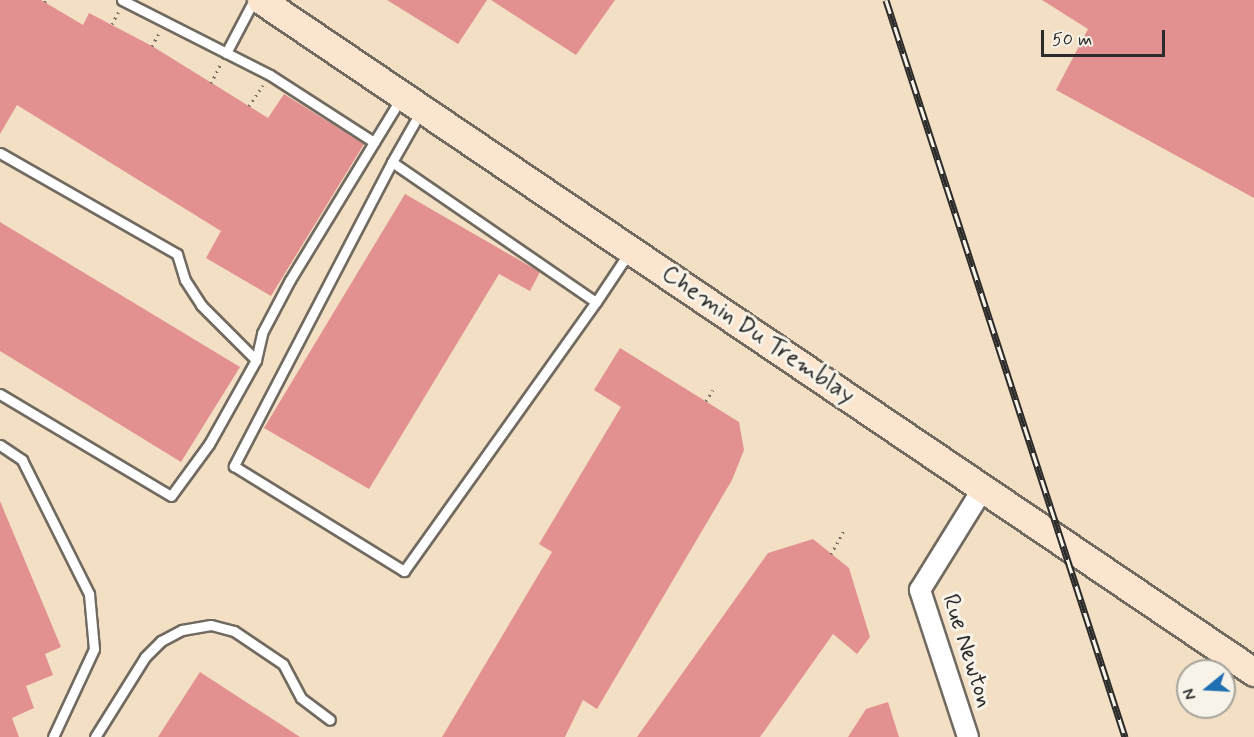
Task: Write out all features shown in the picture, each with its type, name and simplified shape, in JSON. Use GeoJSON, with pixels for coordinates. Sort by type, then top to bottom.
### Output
{"type":"FeatureCollection","features":[{"type":"Feature","properties":{"kind":"street","name":"Chemin Du Tremblay"},"geometry":{"type":"LineString","coordinates":[[261,0],[1254,672]]}},
{"type":"Feature","properties":{"kind":"street","name":"Rue Newton"},"geometry":{"type":"LineString","coordinates":[[968,737],[920,590],[982,490]]}},
{"type":"Feature","properties":{"kind":"lane"},"geometry":{"type":"LineString","coordinates":[[122,0],[270,75],[374,142]]}},
{"type":"Feature","properties":{"kind":"lane"},"geometry":{"type":"LineString","coordinates":[[226,53],[254,0]]}},
{"type":"Feature","properties":{"kind":"lane"},"geometry":{"type":"LineString","coordinates":[[0,394],[171,496],[209,444],[256,360],[262,333],[273,312],[374,142],[412,102]]}},
{"type":"Feature","properties":{"kind":"lane"},"geometry":{"type":"LineString","coordinates":[[412,102],[392,162],[234,466],[404,571],[596,302],[631,249]]}},
{"type":"Feature","properties":{"kind":"lane"},"geometry":{"type":"LineString","coordinates":[[0,153],[177,254],[185,280],[201,305],[256,360]]}},
{"type":"Feature","properties":{"kind":"lane"},"geometry":{"type":"LineString","coordinates":[[392,162],[596,302]]}},
{"type":"Feature","properties":{"kind":"lane"},"geometry":{"type":"LineString","coordinates":[[0,445],[22,460],[89,594],[94,650],[53,737]]}},
{"type":"Feature","properties":{"kind":"lane"},"geometry":{"type":"LineString","coordinates":[[95,737],[145,657],[161,641],[182,630],[211,625],[234,631],[282,664],[300,698],[330,720]]}},
{"type":"Feature","properties":{"kind":"path"},"geometry":{"type":"LineString","coordinates":[[211,82],[215,73]]}},
{"type":"Feature","properties":{"kind":"path"},"geometry":{"type":"LineString","coordinates":[[249,106],[257,94]]}},
{"type":"Feature","properties":{"kind":"path"},"geometry":{"type":"LineString","coordinates":[[706,401],[713,390]]}},
{"type":"Feature","properties":{"kind":"path"},"geometry":{"type":"LineString","coordinates":[[831,554],[844,531]]}},
{"type":"Feature","properties":{"kind":"building"},"geometry":{"type":"Polygon","coordinates":[[[0,0],[41,0],[83,25],[89,13],[152,46],[268,118],[284,94],[364,144],[271,296],[206,258],[221,231],[17,105],[0,134],[0,0]]]}},
{"type":"Feature","properties":{"kind":"building"},"geometry":{"type":"Polygon","coordinates":[[[387,0],[487,0],[458,44],[387,0]]]}},
{"type":"Feature","properties":{"kind":"building"},"geometry":{"type":"Polygon","coordinates":[[[491,0],[615,0],[576,55],[491,0]]]}},
{"type":"Feature","properties":{"kind":"building"},"geometry":{"type":"Polygon","coordinates":[[[1042,0],[1254,0],[1254,198],[1056,90],[1088,29],[1042,0]]]}},
{"type":"Feature","properties":{"kind":"building"},"geometry":{"type":"Polygon","coordinates":[[[405,194],[540,272],[530,291],[499,274],[369,489],[264,428],[405,194]]]}},
{"type":"Feature","properties":{"kind":"building"},"geometry":{"type":"Polygon","coordinates":[[[0,222],[240,367],[181,462],[0,351],[0,222]]]}},
{"type":"Feature","properties":{"kind":"building"},"geometry":{"type":"Polygon","coordinates":[[[620,348],[739,422],[744,450],[732,480],[597,709],[583,700],[565,737],[442,737],[552,552],[539,544],[621,407],[594,390],[620,348]]]}},
{"type":"Feature","properties":{"kind":"building"},"geometry":{"type":"Polygon","coordinates":[[[0,501],[61,647],[45,654],[53,675],[26,686],[34,708],[12,718],[19,737],[0,737],[0,501]]]}},
{"type":"Feature","properties":{"kind":"building"},"geometry":{"type":"Polygon","coordinates":[[[813,539],[849,568],[870,637],[857,654],[833,634],[760,737],[637,737],[768,553],[813,539]]]}},
{"type":"Feature","properties":{"kind":"building"},"geometry":{"type":"Polygon","coordinates":[[[200,672],[300,737],[158,737],[200,672]]]}},
{"type":"Feature","properties":{"kind":"building"},"geometry":{"type":"Polygon","coordinates":[[[888,702],[899,737],[848,737],[866,709],[888,702]]]}},
{"type":"Feature","properties":{"kind":"railway"},"geometry":{"type":"LineString","coordinates":[[886,0],[1125,737]]}}]}
